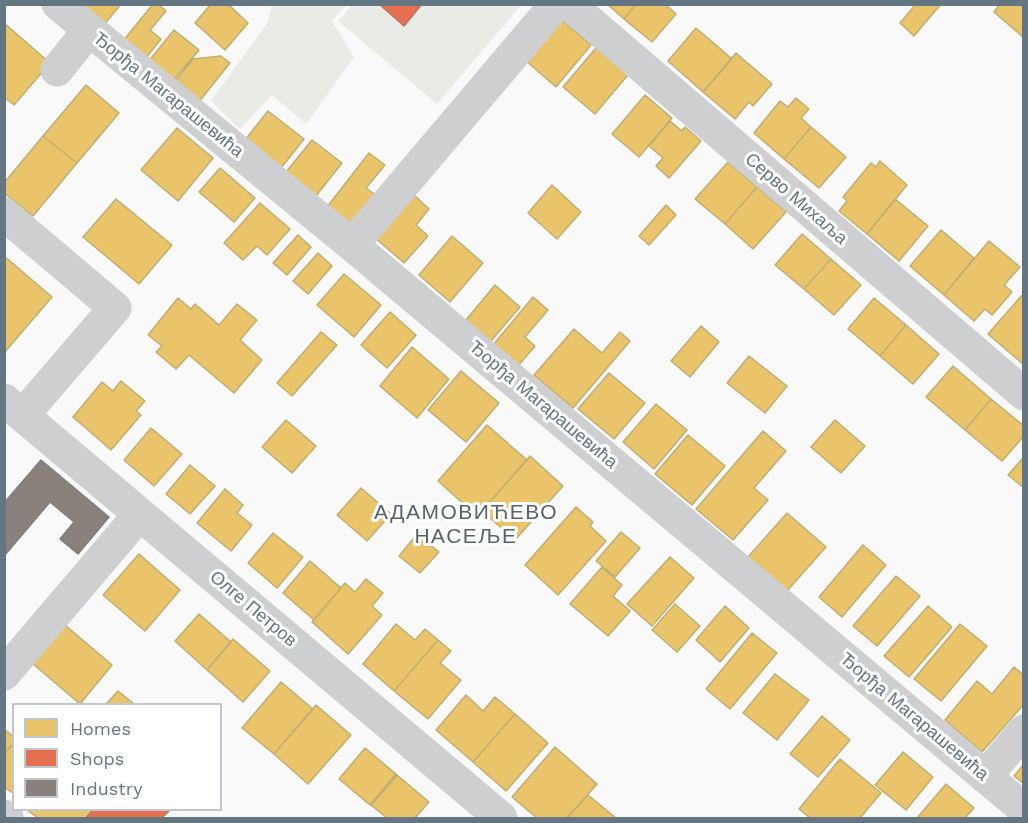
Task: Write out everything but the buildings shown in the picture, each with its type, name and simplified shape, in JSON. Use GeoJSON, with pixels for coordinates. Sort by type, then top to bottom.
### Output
{"type":"FeatureCollection","features":[{"type":"Feature","properties":{"kind":"street","name":"Ђорђа Магарашевића"},"geometry":{"type":"LineString","coordinates":[[58,4],[352,245],[1023,809]]}},
{"type":"Feature","properties":{"kind":"street"},"geometry":{"type":"LineString","coordinates":[[352,245],[556,4]]}},
{"type":"Feature","properties":{"kind":"street","name":"Серво Михаља"},"geometry":{"type":"LineString","coordinates":[[569,4],[1023,394]]}},
{"type":"Feature","properties":{"kind":"street"},"geometry":{"type":"LineString","coordinates":[[57,70],[89,30]]}},
{"type":"Feature","properties":{"kind":"street"},"geometry":{"type":"LineString","coordinates":[[4,214],[115,308],[14,408]]}},
{"type":"Feature","properties":{"kind":"street","name":"Олге Петров"},"geometry":{"type":"LineString","coordinates":[[14,408],[501,819]]}},
{"type":"Feature","properties":{"kind":"street"},"geometry":{"type":"LineString","coordinates":[[4,674],[140,514]]}},
{"type":"Feature","properties":{"kind":"street"},"geometry":{"type":"LineString","coordinates":[[985,777],[1023,731]]}},
{"type":"Feature","properties":{"kind":"shaded area"},"geometry":{"type":"Polygon","coordinates":[[[272,4],[346,5],[332,21],[354,57],[306,124],[272,95],[240,129],[211,101],[268,22],[272,4]]]}},
{"type":"Feature","properties":{"kind":"shaded area"},"geometry":{"type":"Polygon","coordinates":[[[352,5],[521,5],[437,104],[338,21],[352,5]]]}},
{"type":"Feature","properties":{"kind":"district","name":"АДАМОВИЋЕВО НАСЕЉЕ"},"geometry":{"type":"Point","coordinates":[466,525]}}]}
